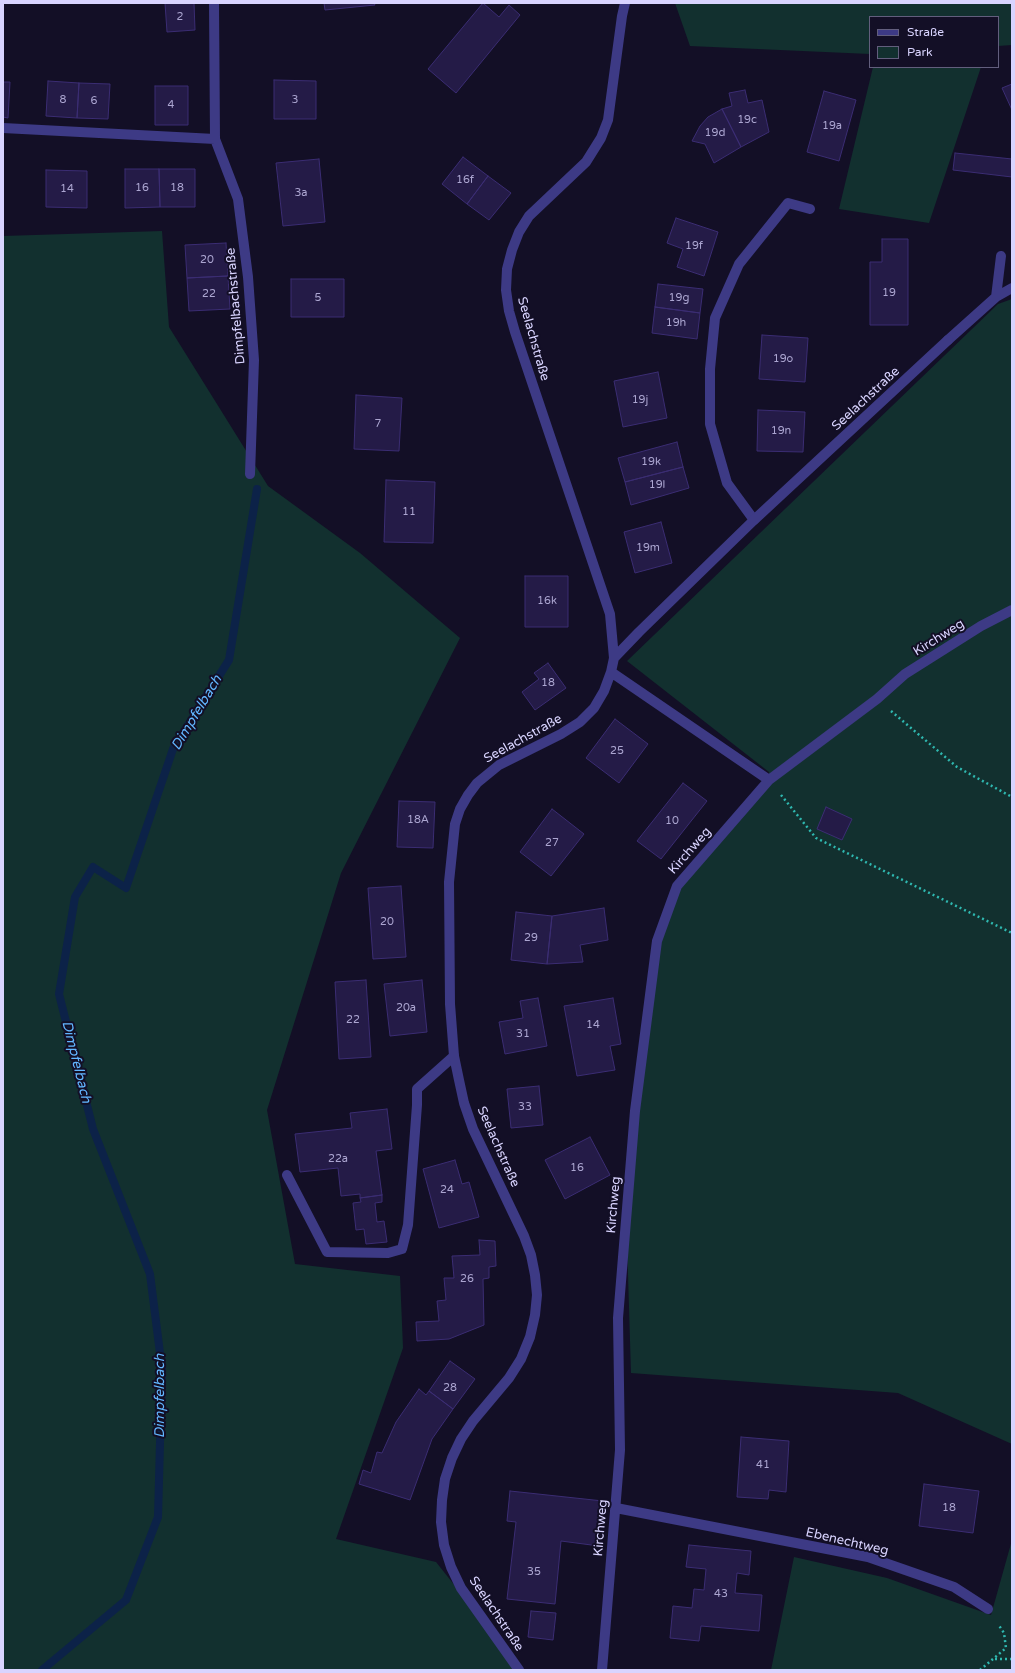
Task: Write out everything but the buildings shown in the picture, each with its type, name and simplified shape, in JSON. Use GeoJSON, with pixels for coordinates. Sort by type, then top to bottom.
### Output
{"type":"FeatureCollection","features":[{"type":"Feature","properties":{"kind":"street","name":"Dimpfelbachstraße"},"geometry":{"type":"LineString","coordinates":[[214,3],[215,139],[238,199],[248,277],[254,360],[250,474]]}},
{"type":"Feature","properties":{"kind":"street","name":"Seelachstraße"},"geometry":{"type":"LineString","coordinates":[[519,1670],[460,1588],[444,1545],[441,1522],[445,1479],[452,1458],[465,1433],[509,1378],[521,1359],[530,1337],[535,1315],[537,1295],[531,1255],[524,1236],[473,1129],[464,1103],[454,1056],[450,1004],[450,882],[455,824],[460,809],[476,783],[499,765],[562,734],[580,722],[594,708],[601,696],[611,672],[614,658],[610,614],[515,332],[509,311],[506,290],[507,269],[512,250],[519,232],[529,216],[586,162],[601,138],[608,120],[625,3]]}},
{"type":"Feature","properties":{"kind":"street"},"geometry":{"type":"LineString","coordinates":[[3,128],[215,139]]}},
{"type":"Feature","properties":{"kind":"street"},"geometry":{"type":"LineString","coordinates":[[754,520],[727,483],[710,424],[710,369],[715,318],[739,264],[788,203],[810,209]]}},
{"type":"Feature","properties":{"kind":"street"},"geometry":{"type":"LineString","coordinates":[[996,297],[1001,256]]}},
{"type":"Feature","properties":{"kind":"street","name":"Seelachstraße"},"geometry":{"type":"LineString","coordinates":[[614,658],[638,632],[754,520],[948,340],[996,297],[1012,288]]}},
{"type":"Feature","properties":{"kind":"street","name":"Kirchweg"},"geometry":{"type":"LineString","coordinates":[[602,1670],[620,1450],[618,1318],[635,1111],[657,941],[677,886],[769,780],[877,699],[905,674],[981,626],[1012,610]]}},
{"type":"Feature","properties":{"kind":"street"},"geometry":{"type":"LineString","coordinates":[[611,672],[769,780]]}},
{"type":"Feature","properties":{"kind":"street"},"geometry":{"type":"LineString","coordinates":[[288,1175],[327,1252],[388,1254],[402,1250],[408,1225],[417,1089],[454,1056]]}},
{"type":"Feature","properties":{"kind":"street","name":"Ebenechtweg"},"geometry":{"type":"LineString","coordinates":[[616,1508],[868,1557],[954,1587],[988,1609]]}},
{"type":"Feature","properties":{"kind":"path"},"geometry":{"type":"LineString","coordinates":[[877,699],[958,767],[1012,797]]}},
{"type":"Feature","properties":{"kind":"path"},"geometry":{"type":"LineString","coordinates":[[769,780],[816,838],[1012,933]]}},
{"type":"Feature","properties":{"kind":"path"},"geometry":{"type":"LineString","coordinates":[[980,1670],[1006,1648],[1004,1632],[988,1609]]}},
{"type":"Feature","properties":{"kind":"path"},"geometry":{"type":"LineString","coordinates":[[994,1659],[1012,1658]]}},
{"type":"Feature","properties":{"kind":"green space"},"geometry":{"type":"Polygon","coordinates":[[[675,3],[1012,3],[1012,45],[999,46],[999,16],[869,16],[869,54],[690,46],[675,3]]]}},
{"type":"Feature","properties":{"kind":"green space"},"geometry":{"type":"Polygon","coordinates":[[[873,68],[981,68],[929,223],[839,209],[873,68]]]}},
{"type":"Feature","properties":{"kind":"green space"},"geometry":{"type":"Polygon","coordinates":[[[162,231],[169,327],[268,486],[360,553],[460,638],[341,873],[267,1110],[295,1264],[400,1276],[403,1348],[336,1539],[436,1562],[522,1670],[3,1670],[3,236],[162,231]]]}},
{"type":"Feature","properties":{"kind":"green space"},"geometry":{"type":"Polygon","coordinates":[[[1012,299],[1012,1444],[898,1393],[631,1373],[626,1209],[657,941],[677,886],[769,780],[769,772],[627,661],[998,304],[1012,299]]]}},
{"type":"Feature","properties":{"kind":"green space"},"geometry":{"type":"Polygon","coordinates":[[[1012,1540],[1012,1670],[771,1670],[794,1557],[887,1578],[991,1615],[1012,1540]]]}},
{"type":"Feature","properties":{"kind":"waterway","name":"Dimpfelbach"},"geometry":{"type":"LineString","coordinates":[[42,1670],[126,1600],[158,1517],[162,1369],[150,1274],[93,1129],[59,994],[75,897],[93,867],[126,888],[173,749],[229,660],[257,489]]}}]}
